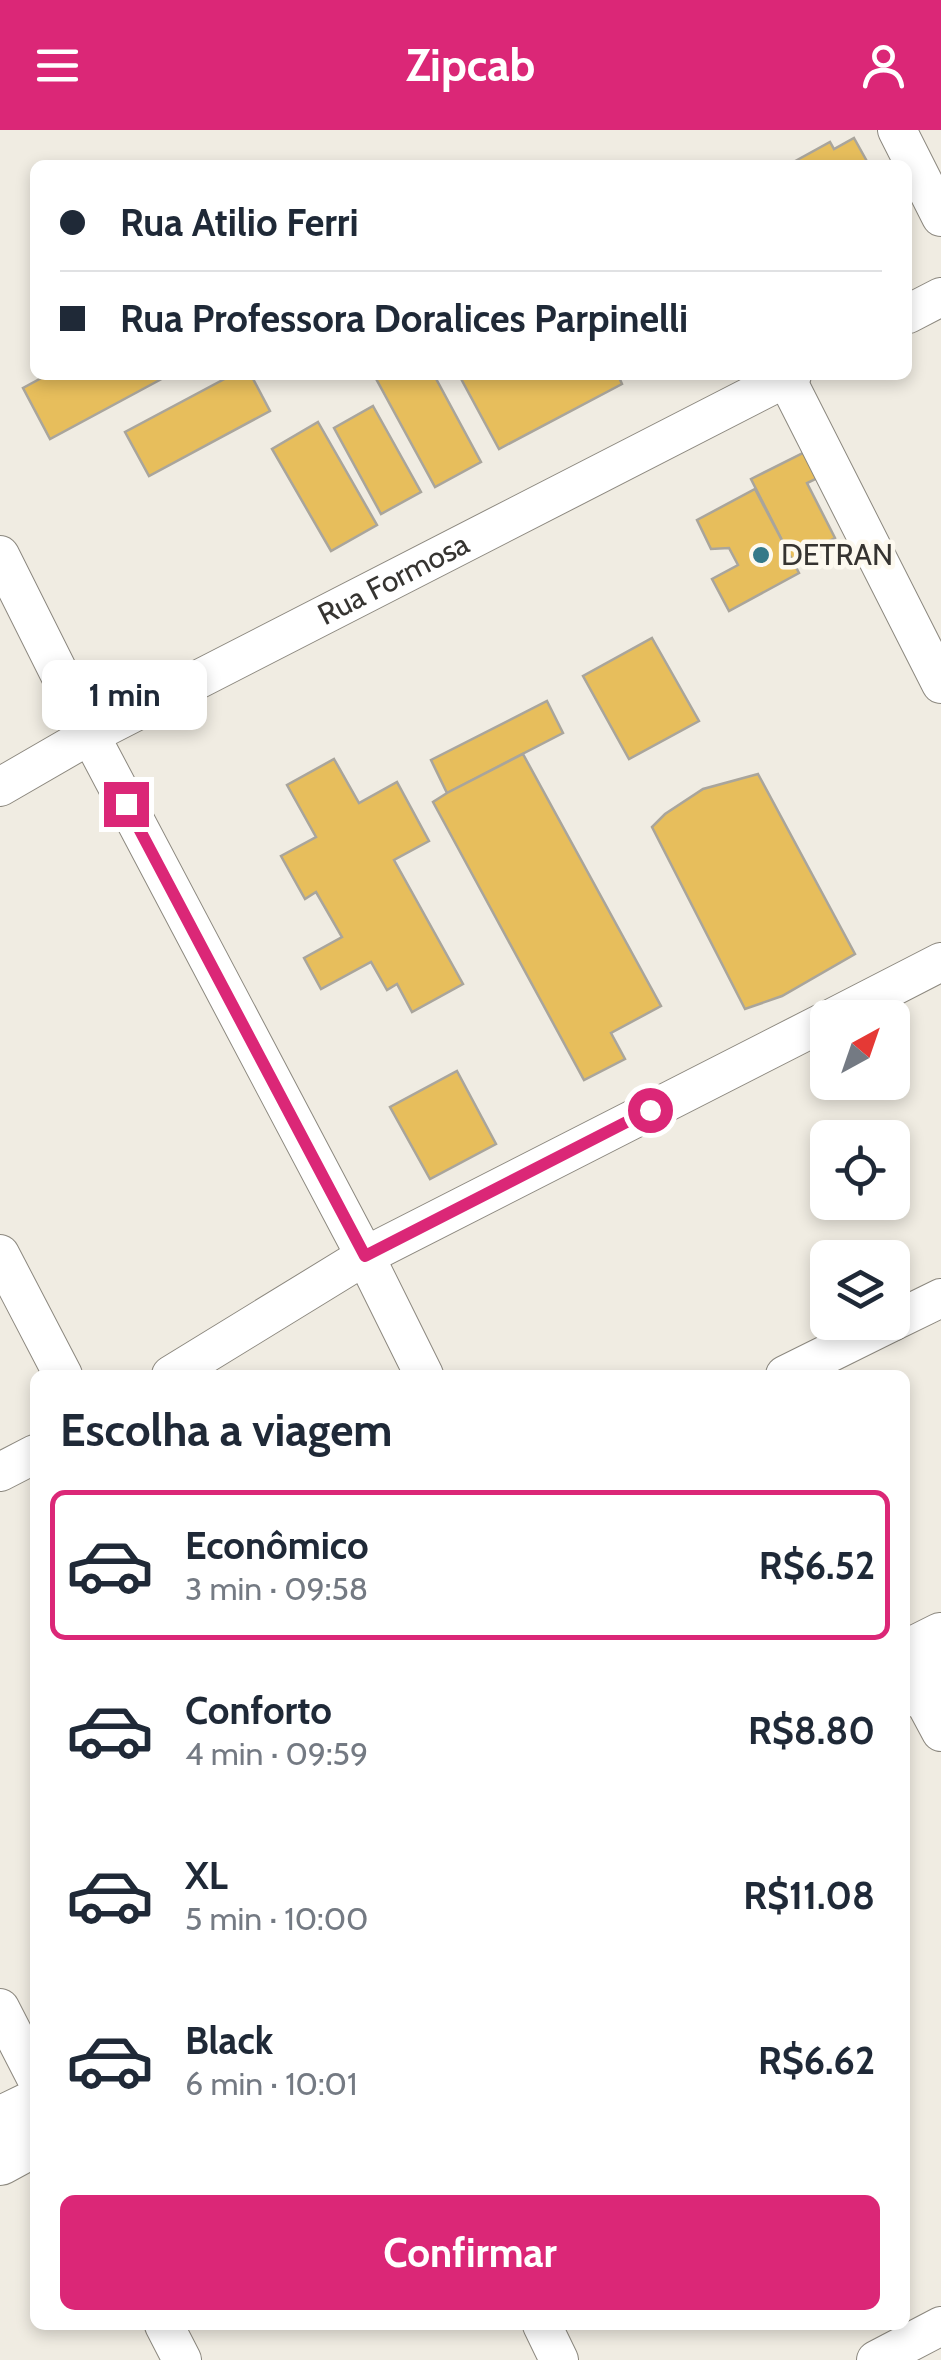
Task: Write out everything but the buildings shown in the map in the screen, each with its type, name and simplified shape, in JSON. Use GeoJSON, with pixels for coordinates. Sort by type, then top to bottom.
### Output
{"type":"FeatureCollection","features":[{"type":"Feature","properties":{"kind":"street"},"geometry":{"type":"LineString","coordinates":[[897,130],[941,217]]}},
{"type":"Feature","properties":{"kind":"street"},"geometry":{"type":"LineString","coordinates":[[912,312],[941,296]]}},
{"type":"Feature","properties":{"kind":"street","name":"Rua Formosa"},"geometry":{"type":"LineString","coordinates":[[0,788],[90,735],[781,380]]}},
{"type":"Feature","properties":{"kind":"street"},"geometry":{"type":"LineString","coordinates":[[791,380],[941,684]]}},
{"type":"Feature","properties":{"kind":"street"},"geometry":{"type":"LineString","coordinates":[[0,555],[422,1370]]}},
{"type":"Feature","properties":{"kind":"street"},"geometry":{"type":"LineString","coordinates":[[867,1000],[941,962]]}},
{"type":"Feature","properties":{"kind":"street"},"geometry":{"type":"LineString","coordinates":[[179,1370],[365,1256],[810,1029]]}},
{"type":"Feature","properties":{"kind":"street"},"geometry":{"type":"LineString","coordinates":[[0,1254],[61,1370]]}},
{"type":"Feature","properties":{"kind":"street"},"geometry":{"type":"LineString","coordinates":[[910,1313],[941,1298]]}},
{"type":"Feature","properties":{"kind":"street"},"geometry":{"type":"LineString","coordinates":[[795,1370],[856,1340]]}},
{"type":"Feature","properties":{"kind":"street"},"geometry":{"type":"LineString","coordinates":[[0,1472],[30,1457]]}},
{"type":"Feature","properties":{"kind":"street"},"geometry":{"type":"LineString","coordinates":[[941,1637],[915,1675],[941,1732]]}},
{"type":"Feature","properties":{"kind":"street"},"geometry":{"type":"LineString","coordinates":[[0,2008],[30,2066]]}},
{"type":"Feature","properties":{"kind":"street"},"geometry":{"type":"LineString","coordinates":[[0,2122],[30,2107]]}},
{"type":"Feature","properties":{"kind":"street"},"geometry":{"type":"LineString","coordinates":[[0,2161],[30,2145]]}},
{"type":"Feature","properties":{"kind":"street"},"geometry":{"type":"LineString","coordinates":[[893,2348],[941,2326]]}},
{"type":"Feature","properties":{"kind":"street"},"geometry":{"type":"LineString","coordinates":[[167,2330],[182,2360]]}},
{"type":"Feature","properties":{"kind":"street"},"geometry":{"type":"LineString","coordinates":[[544,2330],[559,2360]]}},
{"type":"Feature","properties":{"kind":"place","name":"DETRAN"},"geometry":{"type":"Point","coordinates":[761,555]}},
{"type":"Feature","properties":{"kind":"route"},"geometry":{"type":"LineString","coordinates":[[126,804],[365,1256],[650,1110]]}}]}
